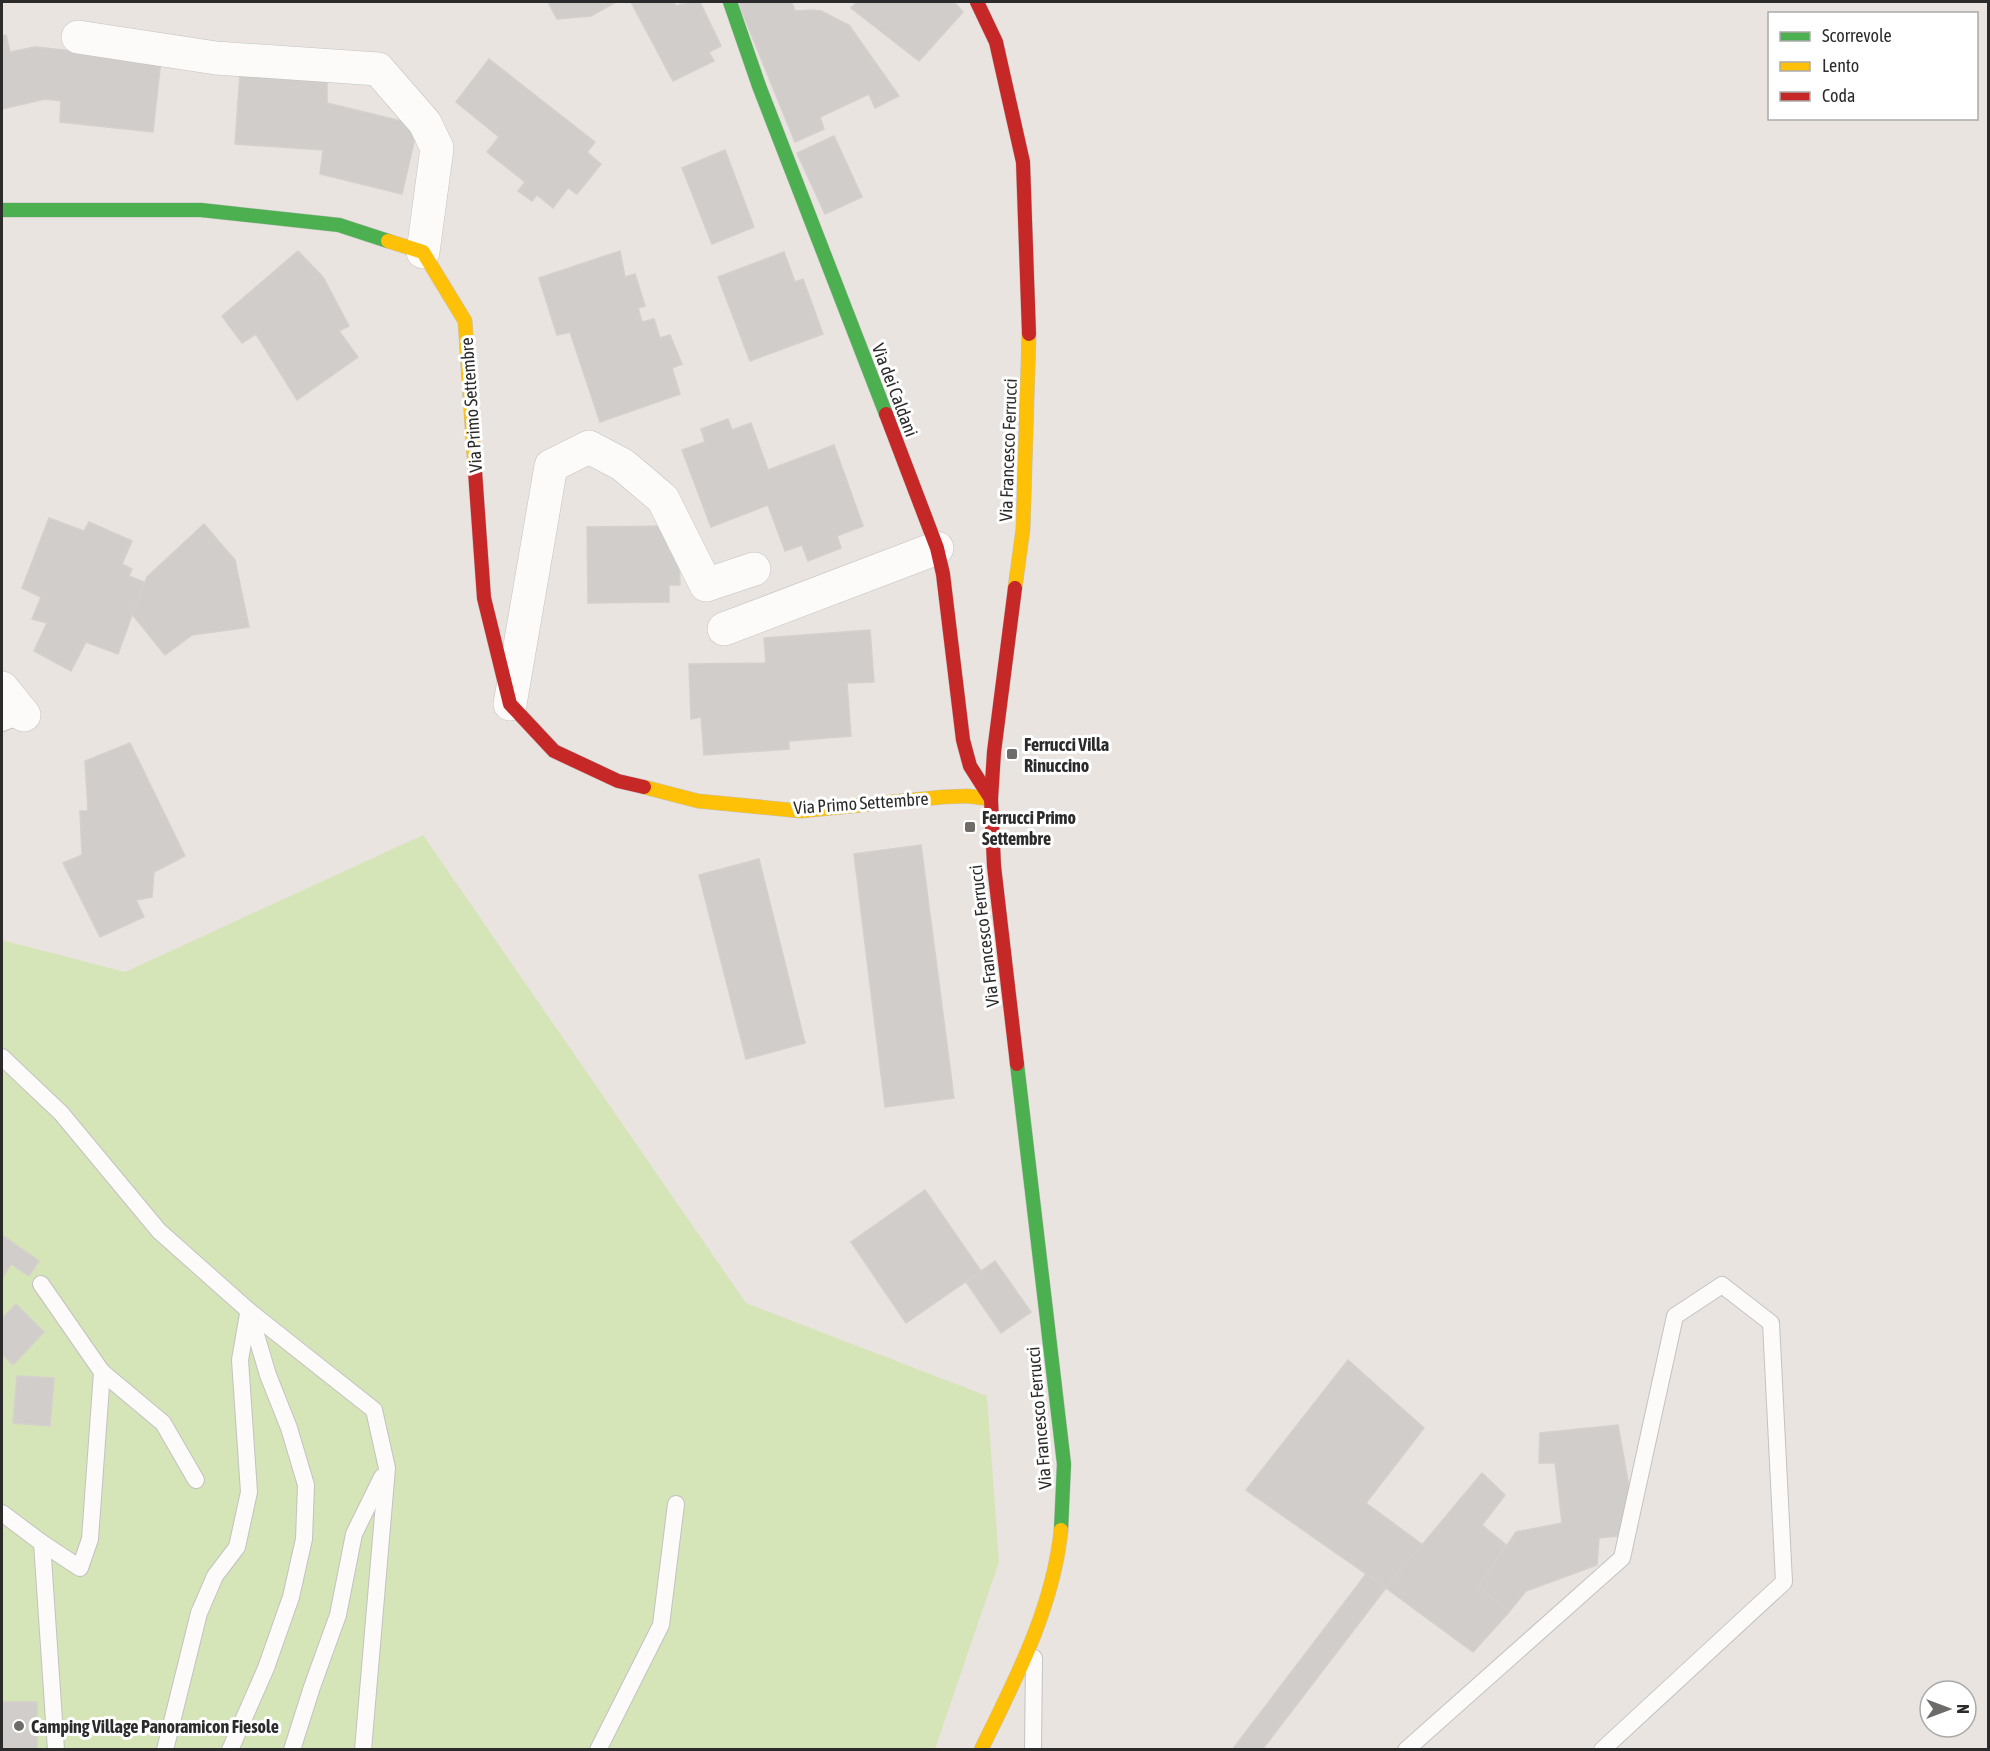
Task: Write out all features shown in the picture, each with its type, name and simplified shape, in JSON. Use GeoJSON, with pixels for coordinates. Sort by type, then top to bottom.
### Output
{"type":"FeatureCollection","features":[{"type":"Feature","properties":{"kind":"street","name":"Via Francesco Ferrucci"},"geometry":{"type":"LineString","coordinates":[[977,2],[996,42],[1023,162],[1030,316],[1023,529],[994,752],[991,799],[994,866],[1059,1403],[1064,1464],[1063,1518],[1056,1562],[1044,1608],[1023,1667],[981,1749]]}},
{"type":"Feature","properties":{"kind":"street","name":"Via dei Caldani"},"geometry":{"type":"LineString","coordinates":[[727,9],[759,86],[937,548],[943,574],[963,740],[970,766],[991,799]]}},
{"type":"Feature","properties":{"kind":"street"},"geometry":{"type":"LineString","coordinates":[[2,210],[201,210],[339,225],[423,252],[437,148],[425,123],[378,69],[216,57],[78,37]]}},
{"type":"Feature","properties":{"kind":"street","name":"Via Primo Settembre"},"geometry":{"type":"LineString","coordinates":[[423,252],[465,321],[484,598],[510,704],[554,751],[618,781],[698,801],[801,811],[943,797],[967,796],[991,799]]}},
{"type":"Feature","properties":{"kind":"street"},"geometry":{"type":"LineString","coordinates":[[510,704],[551,466],[590,447],[623,465],[663,499],[706,585],[754,568]]}},
{"type":"Feature","properties":{"kind":"street"},"geometry":{"type":"LineString","coordinates":[[724,629],[937,548]]}},
{"type":"Feature","properties":{"kind":"street"},"geometry":{"type":"LineString","coordinates":[[2,688],[13,719]]}},
{"type":"Feature","properties":{"kind":"lane"},"geometry":{"type":"LineString","coordinates":[[2,1057],[61,1113],[159,1231],[249,1311],[374,1410],[387,1468],[363,1749]]}},
{"type":"Feature","properties":{"kind":"lane"},"geometry":{"type":"LineString","coordinates":[[41,1284],[102,1372],[163,1423],[196,1480]]}},
{"type":"Feature","properties":{"kind":"lane"},"geometry":{"type":"LineString","coordinates":[[1406,1749],[1622,1558],[1675,1316],[1722,1285],[1771,1323],[1784,1582],[1602,1749]]}},
{"type":"Feature","properties":{"kind":"lane"},"geometry":{"type":"LineString","coordinates":[[165,1749],[199,1612],[215,1576],[237,1547],[249,1492],[240,1360],[249,1311]]}},
{"type":"Feature","properties":{"kind":"lane"},"geometry":{"type":"LineString","coordinates":[[230,1749],[266,1668],[291,1597],[304,1539],[306,1485],[290,1428],[268,1375],[249,1311]]}},
{"type":"Feature","properties":{"kind":"lane"},"geometry":{"type":"LineString","coordinates":[[2,1513],[80,1568],[90,1539],[102,1372]]}},
{"type":"Feature","properties":{"kind":"lane"},"geometry":{"type":"LineString","coordinates":[[292,1749],[338,1615],[354,1534],[387,1468]]}},
{"type":"Feature","properties":{"kind":"lane"},"geometry":{"type":"LineString","coordinates":[[598,1749],[661,1625],[676,1504]]}},
{"type":"Feature","properties":{"kind":"lane"},"geometry":{"type":"LineString","coordinates":[[42,1543],[56,1749]]}},
{"type":"Feature","properties":{"kind":"lane"},"geometry":{"type":"LineString","coordinates":[[1033,1749],[1034,1636]]}},
{"type":"Feature","properties":{"kind":"green space"},"geometry":{"type":"Polygon","coordinates":[[[423,835],[746,1303],[987,1396],[999,1562],[935,1749],[2,1749],[2,940],[125,972],[423,835]]]}},
{"type":"Feature","properties":{"kind":"building"},"geometry":{"type":"Polygon","coordinates":[[[548,2],[616,2],[591,16],[557,19],[548,2]]]}},
{"type":"Feature","properties":{"kind":"building"},"geometry":{"type":"Polygon","coordinates":[[[631,2],[674,2],[676,6],[689,2],[700,2],[721,46],[709,52],[714,61],[673,81],[631,2]]]}},
{"type":"Feature","properties":{"kind":"building"},"geometry":{"type":"Polygon","coordinates":[[[738,2],[792,2],[795,11],[821,11],[849,25],[899,96],[875,108],[869,94],[820,117],[824,129],[795,142],[738,2]]]}},
{"type":"Feature","properties":{"kind":"building"},"geometry":{"type":"Polygon","coordinates":[[[857,2],[954,2],[963,12],[919,61],[851,8],[857,2]]]}},
{"type":"Feature","properties":{"kind":"building"},"geometry":{"type":"Polygon","coordinates":[[[6,35],[10,52],[35,47],[161,60],[153,132],[60,122],[61,101],[45,99],[2,109],[2,36],[6,35]]]}},
{"type":"Feature","properties":{"kind":"building"},"geometry":{"type":"Polygon","coordinates":[[[489,59],[595,142],[587,152],[601,164],[577,194],[568,188],[553,208],[537,195],[532,201],[518,191],[525,182],[487,152],[499,137],[456,102],[489,59]]]}},
{"type":"Feature","properties":{"kind":"building"},"geometry":{"type":"Polygon","coordinates":[[[240,73],[327,79],[327,103],[418,125],[402,194],[320,174],[323,150],[235,144],[240,73]]]}},
{"type":"Feature","properties":{"kind":"building"},"geometry":{"type":"Polygon","coordinates":[[[834,136],[862,197],[825,214],[797,153],[834,136]]]}},
{"type":"Feature","properties":{"kind":"building"},"geometry":{"type":"Polygon","coordinates":[[[725,150],[754,227],[712,244],[682,168],[725,150]]]}},
{"type":"Feature","properties":{"kind":"building"},"geometry":{"type":"Polygon","coordinates":[[[298,251],[323,277],[349,326],[339,331],[358,357],[297,400],[256,334],[242,343],[222,316],[298,251]]]}},
{"type":"Feature","properties":{"kind":"building"},"geometry":{"type":"Polygon","coordinates":[[[620,251],[625,277],[635,274],[645,306],[638,308],[642,322],[654,319],[660,338],[670,335],[682,364],[672,368],[680,394],[600,422],[570,332],[557,335],[539,278],[620,251]]]}},
{"type":"Feature","properties":{"kind":"building"},"geometry":{"type":"Polygon","coordinates":[[[784,252],[795,282],[803,279],[823,334],[750,361],[718,277],[784,252]]]}},
{"type":"Feature","properties":{"kind":"building"},"geometry":{"type":"Polygon","coordinates":[[[728,419],[732,430],[751,423],[768,470],[834,445],[863,526],[837,536],[841,548],[808,561],[802,545],[785,551],[768,505],[711,527],[682,450],[705,442],[701,429],[728,419]]]}},
{"type":"Feature","properties":{"kind":"building"},"geometry":{"type":"Polygon","coordinates":[[[49,518],[84,531],[89,522],[132,541],[122,564],[132,569],[129,576],[144,582],[118,654],[86,642],[71,671],[34,651],[47,623],[32,619],[41,597],[22,588],[49,518]]]}},
{"type":"Feature","properties":{"kind":"building"},"geometry":{"type":"Polygon","coordinates":[[[204,524],[235,560],[249,627],[192,635],[165,655],[132,614],[147,577],[204,524]]]}},
{"type":"Feature","properties":{"kind":"building"},"geometry":{"type":"Polygon","coordinates":[[[668,526],[668,551],[679,551],[680,585],[669,585],[669,602],[588,603],[587,527],[668,526]]]}},
{"type":"Feature","properties":{"kind":"building"},"geometry":{"type":"Polygon","coordinates":[[[870,630],[874,682],[847,683],[851,736],[789,741],[789,749],[704,755],[701,717],[691,719],[689,664],[766,663],[764,638],[870,630]]]}},
{"type":"Feature","properties":{"kind":"building"},"geometry":{"type":"Polygon","coordinates":[[[130,743],[185,856],[154,872],[152,897],[136,900],[144,917],[100,937],[63,863],[82,855],[80,811],[88,811],[85,761],[130,743]]]}},
{"type":"Feature","properties":{"kind":"building"},"geometry":{"type":"Polygon","coordinates":[[[921,845],[954,1098],[885,1107],[854,854],[921,845]]]}},
{"type":"Feature","properties":{"kind":"building"},"geometry":{"type":"Polygon","coordinates":[[[759,859],[805,1043],[746,1059],[699,875],[759,859]]]}},
{"type":"Feature","properties":{"kind":"building"},"geometry":{"type":"Polygon","coordinates":[[[925,1190],[981,1271],[906,1323],[851,1242],[925,1190]]]}},
{"type":"Feature","properties":{"kind":"building"},"geometry":{"type":"Polygon","coordinates":[[[2,1235],[39,1261],[29,1276],[11,1264],[2,1277],[2,1235]]]}},
{"type":"Feature","properties":{"kind":"building"},"geometry":{"type":"Polygon","coordinates":[[[995,1261],[1031,1312],[1001,1333],[966,1282],[995,1261]]]}},
{"type":"Feature","properties":{"kind":"building"},"geometry":{"type":"Polygon","coordinates":[[[16,1304],[44,1332],[13,1365],[2,1354],[2,1319],[16,1304]]]}},
{"type":"Feature","properties":{"kind":"building"},"geometry":{"type":"Polygon","coordinates":[[[1348,1360],[1424,1428],[1366,1503],[1423,1545],[1386,1588],[1246,1490],[1348,1360]]]}},
{"type":"Feature","properties":{"kind":"building"},"geometry":{"type":"Polygon","coordinates":[[[17,1376],[54,1378],[50,1426],[13,1423],[17,1376]]]}},
{"type":"Feature","properties":{"kind":"building"},"geometry":{"type":"Polygon","coordinates":[[[1618,1425],[1629,1486],[1626,1535],[1599,1538],[1597,1565],[1526,1591],[1509,1612],[1478,1587],[1516,1532],[1562,1523],[1555,1463],[1539,1463],[1540,1433],[1618,1425]]]}},
{"type":"Feature","properties":{"kind":"building"},"geometry":{"type":"Polygon","coordinates":[[[1482,1473],[1505,1495],[1482,1525],[1506,1545],[1478,1587],[1509,1612],[1473,1652],[1386,1588],[1482,1473]]]}},
{"type":"Feature","properties":{"kind":"building"},"geometry":{"type":"Polygon","coordinates":[[[1366,1574],[1386,1588],[1262,1750],[1232,1750],[1366,1574]]]}},
{"type":"Feature","properties":{"kind":"building","name":"Camping Village Panoramicon Fiesole"},"geometry":{"type":"Polygon","coordinates":[[[2,1702],[37,1702],[37,1750],[2,1750],[2,1702]]]}},
{"type":"Feature","properties":{"kind":"traffic: fast"},"geometry":{"type":"LineString","coordinates":[[730,2],[759,86],[886,414]]}},
{"type":"Feature","properties":{"kind":"traffic: fast"},"geometry":{"type":"LineString","coordinates":[[2,210],[201,210],[339,225],[388,241]]}},
{"type":"Feature","properties":{"kind":"traffic: fast"},"geometry":{"type":"LineString","coordinates":[[1017,1064],[1064,1464],[1061,1530]]}},
{"type":"Feature","properties":{"kind":"traffic: slow"},"geometry":{"type":"LineString","coordinates":[[388,241],[423,252],[465,321],[475,471]]}},
{"type":"Feature","properties":{"kind":"traffic: slow"},"geometry":{"type":"LineString","coordinates":[[1015,588],[1023,529],[1029,334]]}},
{"type":"Feature","properties":{"kind":"traffic: slow"},"geometry":{"type":"LineString","coordinates":[[644,787],[698,801],[801,811],[943,797],[967,796],[991,799]]}},
{"type":"Feature","properties":{"kind":"traffic: slow"},"geometry":{"type":"LineString","coordinates":[[981,1750],[1019,1670],[1041,1616],[1057,1559],[1061,1530]]}},
{"type":"Feature","properties":{"kind":"traffic: jam"},"geometry":{"type":"LineString","coordinates":[[977,2],[996,42],[1023,162],[1029,334]]}},
{"type":"Feature","properties":{"kind":"traffic: jam"},"geometry":{"type":"LineString","coordinates":[[886,414],[937,548],[943,574],[963,740],[970,766],[991,799]]}},
{"type":"Feature","properties":{"kind":"traffic: jam"},"geometry":{"type":"LineString","coordinates":[[475,471],[484,598],[510,704],[554,751],[618,781],[644,787]]}},
{"type":"Feature","properties":{"kind":"traffic: jam"},"geometry":{"type":"LineString","coordinates":[[1015,588],[994,752],[991,799],[994,866],[1017,1064]]}},
{"type":"Feature","properties":{"kind":"place","name":"Ferrucci Villa Rinuccino"},"geometry":{"type":"Point","coordinates":[1012,754]}},
{"type":"Feature","properties":{"kind":"place","name":"Ferrucci Primo Settembre"},"geometry":{"type":"Point","coordinates":[970,827]}},
{"type":"Feature","properties":{"kind":"place","name":"Camping Village Panoramicon Fiesole"},"geometry":{"type":"Point","coordinates":[19,1726]}}]}
